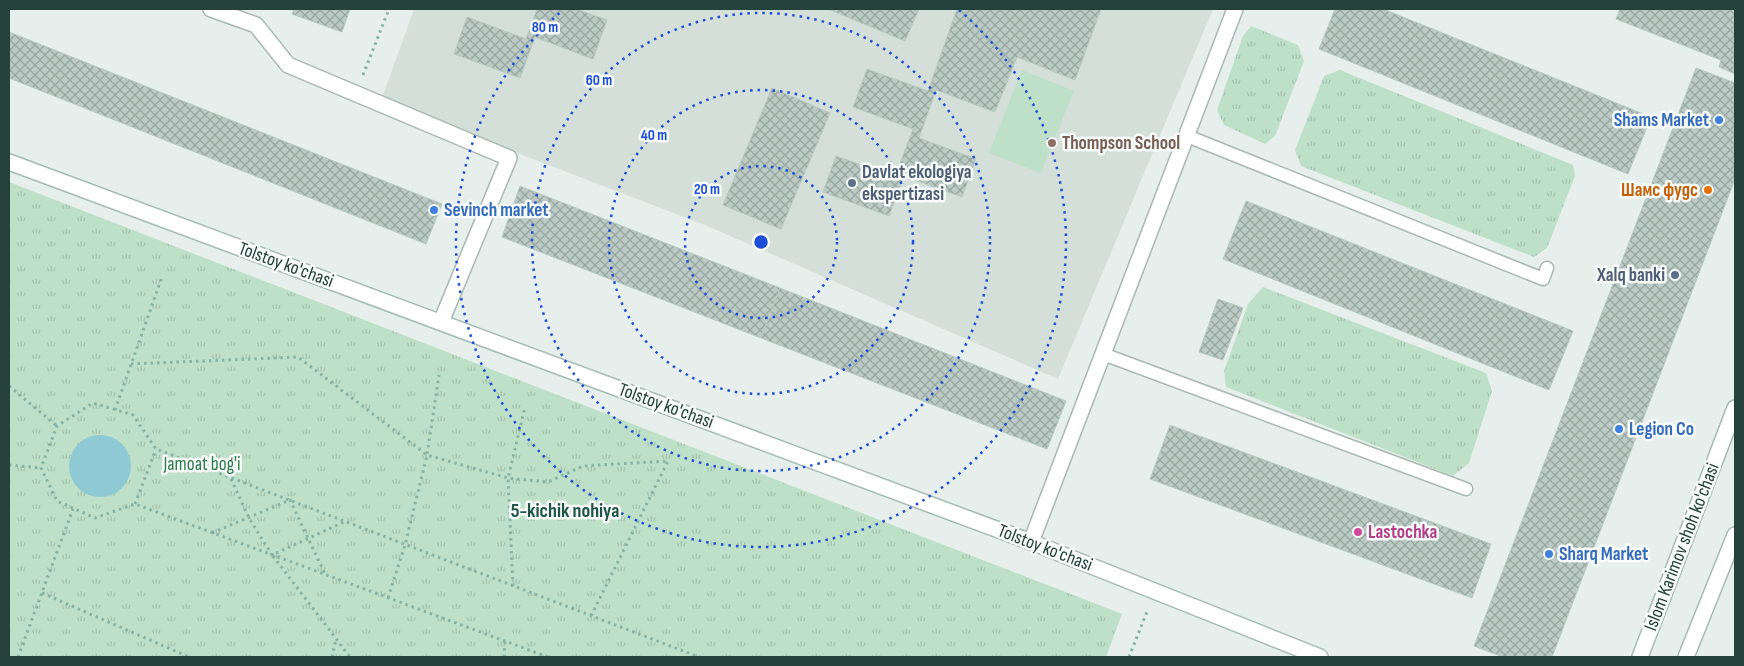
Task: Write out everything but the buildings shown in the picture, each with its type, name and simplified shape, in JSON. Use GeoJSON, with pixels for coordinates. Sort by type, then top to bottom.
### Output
{"type":"FeatureCollection","features":[{"type":"Feature","properties":{"kind":"street"},"geometry":{"type":"LineString","coordinates":[[211,9],[256,25],[288,65],[509,158],[441,322]]}},
{"type":"Feature","properties":{"kind":"street"},"geometry":{"type":"LineString","coordinates":[[1031,542],[1235,9]]}},
{"type":"Feature","properties":{"kind":"street","name":"Tolstoy ko'chasi"},"geometry":{"type":"LineString","coordinates":[[9,162],[1031,542],[1320,657]]}},
{"type":"Feature","properties":{"kind":"street","name":"Islom Karimov shoh ko'chasi"},"geometry":{"type":"LineString","coordinates":[[1640,657],[1735,408]]}},
{"type":"Feature","properties":{"kind":"street"},"geometry":{"type":"LineString","coordinates":[[1686,657],[1735,535]]}},
{"type":"Feature","properties":{"kind":"lane"},"geometry":{"type":"LineString","coordinates":[[1187,136],[1543,279],[1547,268]]}},
{"type":"Feature","properties":{"kind":"lane"},"geometry":{"type":"LineString","coordinates":[[1103,354],[1466,489]]}},
{"type":"Feature","properties":{"kind":"path"},"geometry":{"type":"LineString","coordinates":[[356,95],[389,9]]}},
{"type":"Feature","properties":{"kind":"path"},"geometry":{"type":"LineString","coordinates":[[115,410],[162,277]]}},
{"type":"Feature","properties":{"kind":"path"},"geometry":{"type":"LineString","coordinates":[[131,364],[298,357],[427,455],[508,478],[548,482],[583,466],[668,461],[591,616]]}},
{"type":"Feature","properties":{"kind":"path"},"geometry":{"type":"LineString","coordinates":[[388,598],[405,545],[427,455],[439,375]]}},
{"type":"Feature","properties":{"kind":"path"},"geometry":{"type":"LineString","coordinates":[[9,386],[57,426]]}},
{"type":"Feature","properties":{"kind":"path"},"geometry":{"type":"LineString","coordinates":[[548,657],[135,504],[95,518],[73,509],[56,501],[40,468],[57,426],[93,403],[133,415],[156,449],[699,657]]}},
{"type":"Feature","properties":{"kind":"path"},"geometry":{"type":"LineString","coordinates":[[513,586],[508,478],[525,407]]}},
{"type":"Feature","properties":{"kind":"path"},"geometry":{"type":"LineString","coordinates":[[135,504],[156,449]]}},
{"type":"Feature","properties":{"kind":"path"},"geometry":{"type":"LineString","coordinates":[[9,465],[40,468]]}},
{"type":"Feature","properties":{"kind":"path"},"geometry":{"type":"LineString","coordinates":[[230,478],[249,518],[272,555],[350,657]]}},
{"type":"Feature","properties":{"kind":"path"},"geometry":{"type":"LineString","coordinates":[[212,533],[290,500]]}},
{"type":"Feature","properties":{"kind":"path"},"geometry":{"type":"LineString","coordinates":[[290,500],[326,575]]}},
{"type":"Feature","properties":{"kind":"path"},"geometry":{"type":"LineString","coordinates":[[18,657],[73,509]]}},
{"type":"Feature","properties":{"kind":"path"},"geometry":{"type":"LineString","coordinates":[[272,555],[345,522]]}},
{"type":"Feature","properties":{"kind":"path"},"geometry":{"type":"LineString","coordinates":[[1129,657],[1154,591]]}},
{"type":"Feature","properties":{"kind":"path"},"geometry":{"type":"LineString","coordinates":[[42,593],[189,657]]}},
{"type":"Feature","properties":{"kind":"path"},"geometry":{"type":"LineString","coordinates":[[332,657],[336,639]]}},
{"type":"Feature","properties":{"kind":"path"},"geometry":{"type":"LineString","coordinates":[[504,657],[505,641]]}},
{"type":"Feature","properties":{"kind":"shaded area"},"geometry":{"type":"Polygon","coordinates":[[[414,9],[1213,9],[1058,379],[705,225],[381,101],[414,9]]]}},
{"type":"Feature","properties":{"kind":"green space"},"geometry":{"type":"Polygon","coordinates":[[[1251,26],[1298,45],[1304,61],[1275,136],[1265,144],[1224,125],[1217,110],[1243,36],[1251,26]]]}},
{"type":"Feature","properties":{"kind":"green space"},"geometry":{"type":"Polygon","coordinates":[[[1022,70],[1074,91],[1041,173],[989,153],[1022,70]]]}},
{"type":"Feature","properties":{"kind":"green space"},"geometry":{"type":"Polygon","coordinates":[[[1340,70],[1573,165],[1575,176],[1547,248],[1534,257],[1301,166],[1295,150],[1324,76],[1340,70]]]}},
{"type":"Feature","properties":{"kind":"green space","name":"Jamoat bog'i"},"geometry":{"type":"Polygon","coordinates":[[[9,182],[1122,614],[1106,657],[9,657],[9,182]]]}},
{"type":"Feature","properties":{"kind":"green space"},"geometry":{"type":"Polygon","coordinates":[[[1263,287],[1486,373],[1492,391],[1469,463],[1453,476],[1226,387],[1224,371],[1248,304],[1263,287]]]}},
{"type":"Feature","properties":{"kind":"water"},"geometry":{"type":"Polygon","coordinates":[[[100,435],[117,440],[122,444],[126,449],[131,466],[126,483],[122,488],[117,492],[100,497],[83,492],[78,488],[74,483],[69,466],[74,449],[78,444],[83,440],[100,435]]]}},
{"type":"Feature","properties":{"kind":"place","name":"Shams Market"},"geometry":{"type":"Point","coordinates":[1719,120]}},
{"type":"Feature","properties":{"kind":"place","name":"Thompson School"},"geometry":{"type":"Point","coordinates":[1052,143]}},
{"type":"Feature","properties":{"kind":"place","name":"Davlat ekologiya ekspertizasi"},"geometry":{"type":"Point","coordinates":[852,183]}},
{"type":"Feature","properties":{"kind":"place","name":"Шамс фудс"},"geometry":{"type":"Point","coordinates":[1708,190]}},
{"type":"Feature","properties":{"kind":"place","name":"Sevinch market"},"geometry":{"type":"Point","coordinates":[434,210]}},
{"type":"Feature","properties":{"kind":"place","name":"Xalq banki"},"geometry":{"type":"Point","coordinates":[1675,275]}},
{"type":"Feature","properties":{"kind":"place","name":"Legion Co"},"geometry":{"type":"Point","coordinates":[1619,429]}},
{"type":"Feature","properties":{"kind":"place","name":"Lastochka"},"geometry":{"type":"Point","coordinates":[1358,532]}},
{"type":"Feature","properties":{"kind":"place","name":"Sharq Market"},"geometry":{"type":"Point","coordinates":[1549,554]}},
{"type":"Feature","properties":{"kind":"district","name":"5-kichik nohiya"},"geometry":{"type":"Point","coordinates":[565,511]}}]}
